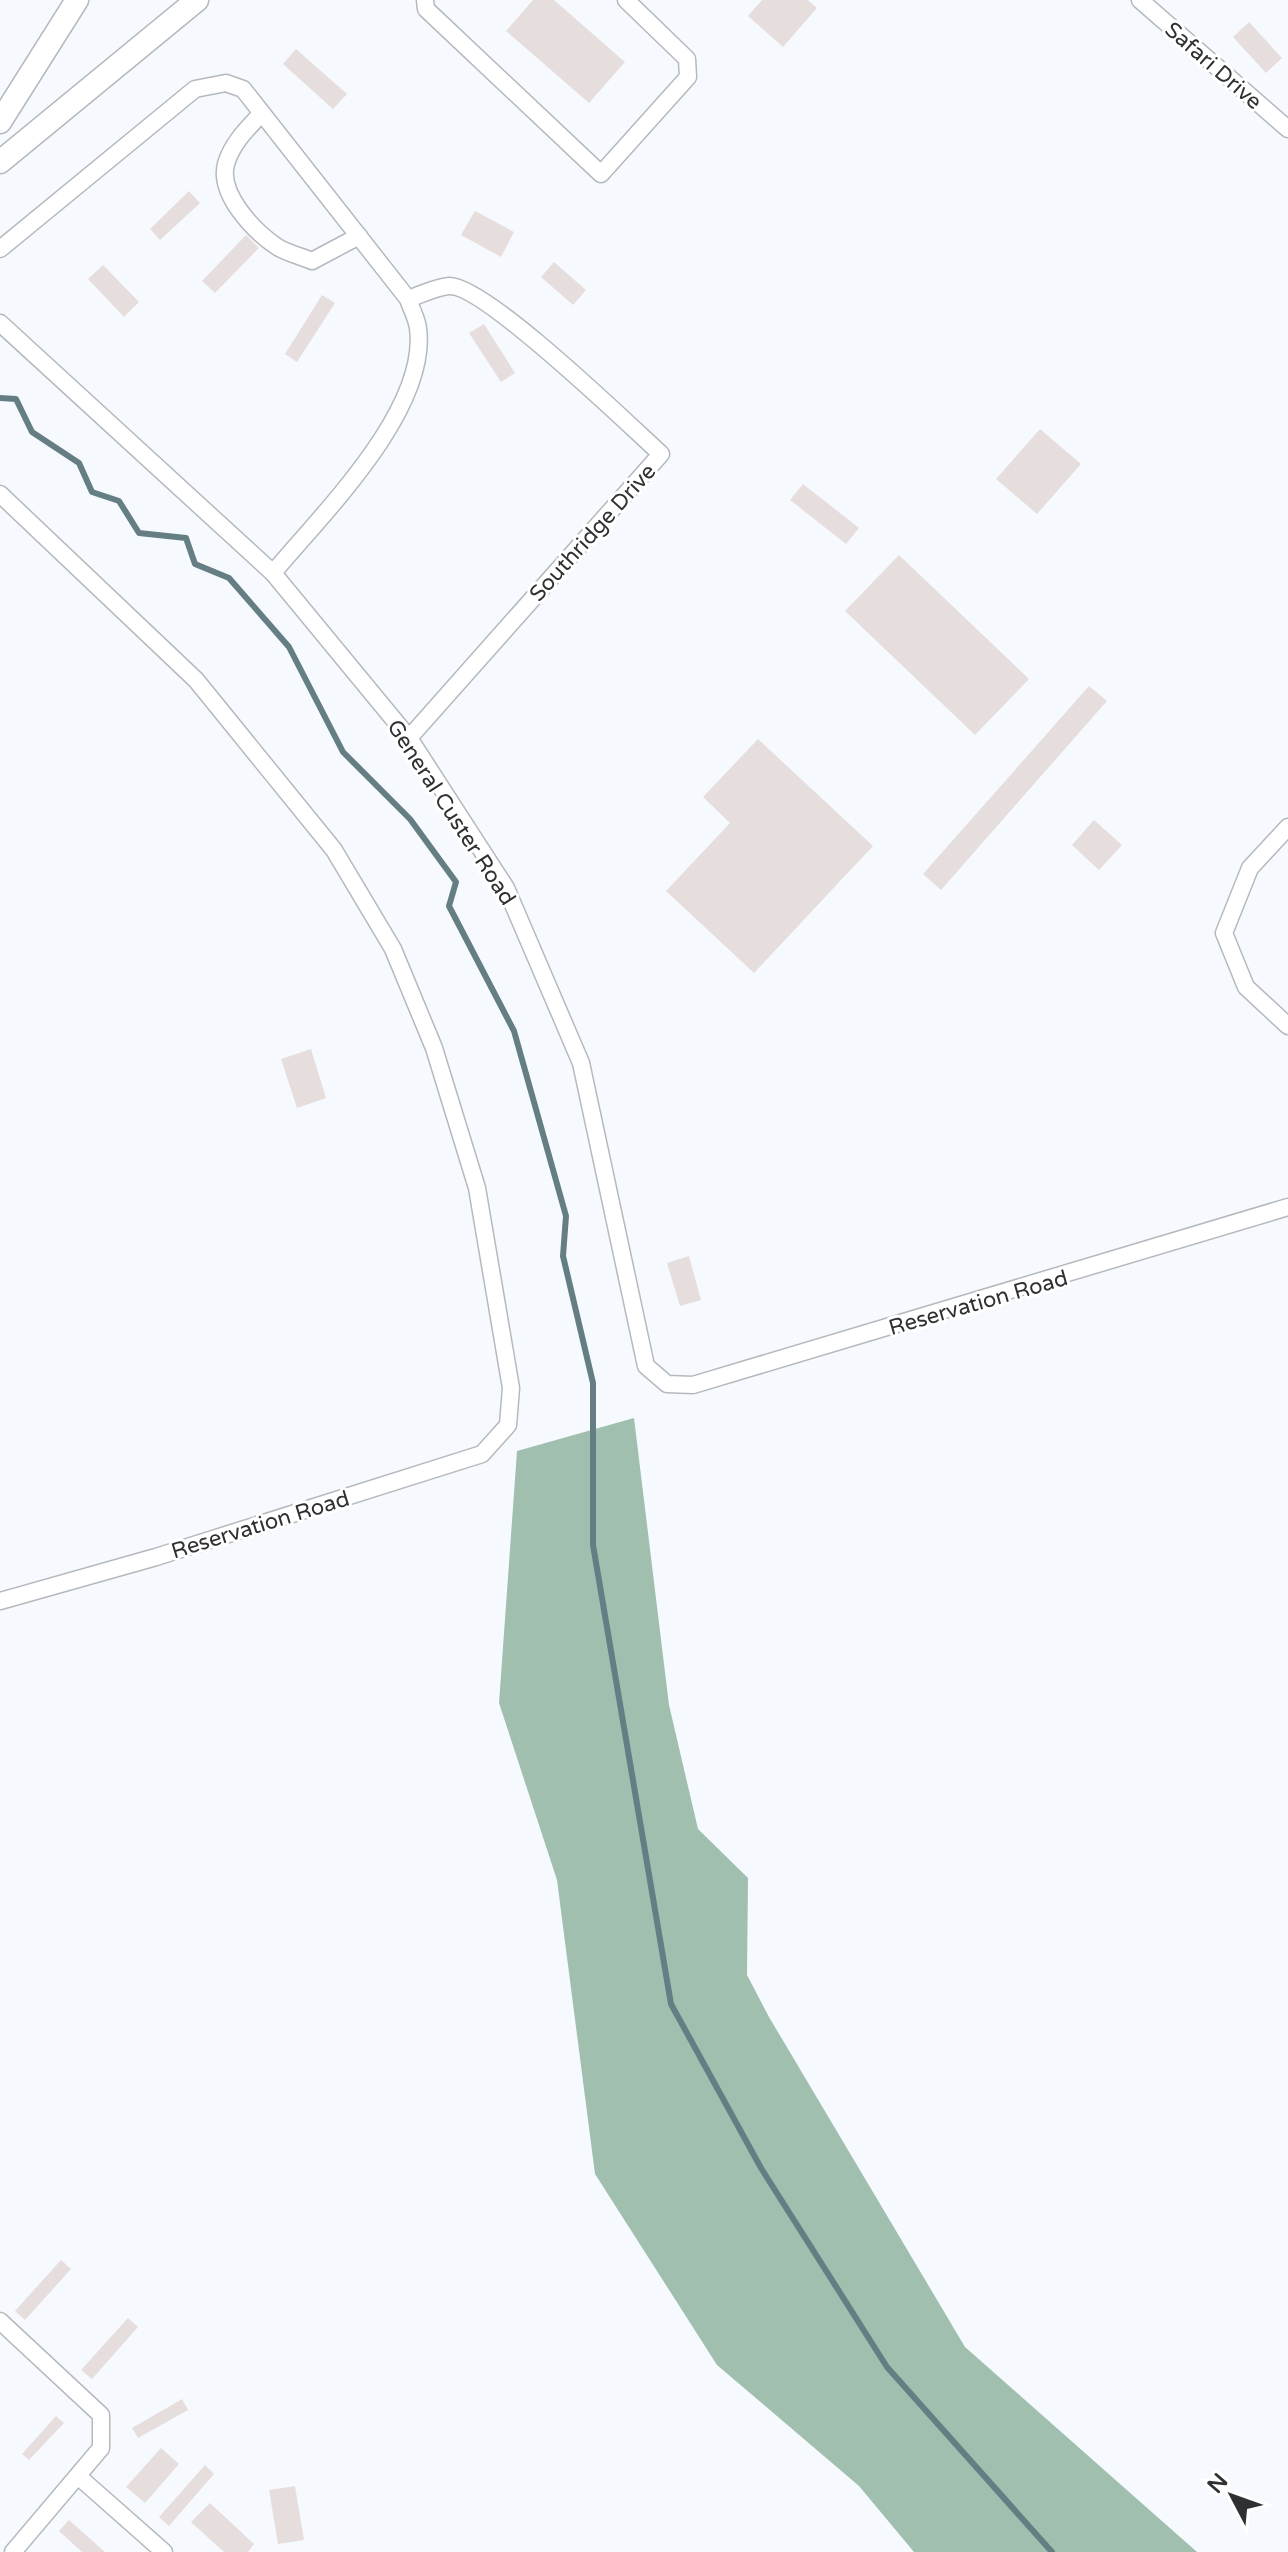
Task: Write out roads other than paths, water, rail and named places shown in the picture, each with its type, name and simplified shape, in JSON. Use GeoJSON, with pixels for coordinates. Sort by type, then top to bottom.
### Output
{"type":"FeatureCollection","features":[{"type":"Feature","properties":{"kind":"main road"},"geometry":{"type":"LineString","coordinates":[[0,122],[77,0]]}},
{"type":"Feature","properties":{"kind":"main road"},"geometry":{"type":"LineString","coordinates":[[0,162],[197,0]]}},
{"type":"Feature","properties":{"kind":"street"},"geometry":{"type":"LineString","coordinates":[[425,0],[426,9],[601,174],[688,77],[687,59],[626,0]]}},
{"type":"Feature","properties":{"kind":"street","name":"Safari Drive"},"geometry":{"type":"LineString","coordinates":[[1140,0],[1288,129]]}},
{"type":"Feature","properties":{"kind":"street"},"geometry":{"type":"LineString","coordinates":[[0,249],[195,89],[226,83],[243,89],[408,299],[419,328],[413,377],[381,443],[273,573]]}},
{"type":"Feature","properties":{"kind":"street"},"geometry":{"type":"LineString","coordinates":[[262,113],[239,138],[225,166],[227,185],[236,207],[277,247],[312,261],[359,236]]}},
{"type":"Feature","properties":{"kind":"street","name":"Southridge Drive"},"geometry":{"type":"LineString","coordinates":[[408,299],[450,286],[470,292],[519,328],[661,454],[409,738]]}},
{"type":"Feature","properties":{"kind":"street","name":"General Custer Road"},"geometry":{"type":"LineString","coordinates":[[0,323],[273,573],[409,738],[506,888],[581,1063],[646,1366],[667,1384]]}},
{"type":"Feature","properties":{"kind":"street","name":"Reservation Road"},"geometry":{"type":"LineString","coordinates":[[0,494],[196,680],[334,850],[393,949],[434,1048],[477,1188],[511,1388],[508,1425],[482,1454],[156,1557],[0,1601]]}},
{"type":"Feature","properties":{"kind":"street"},"geometry":{"type":"LineString","coordinates":[[1288,827],[1250,868],[1224,933],[1246,987],[1288,1026]]}},
{"type":"Feature","properties":{"kind":"street","name":"Reservation Road"},"geometry":{"type":"LineString","coordinates":[[667,1384],[693,1385],[1048,1282],[1288,1207]]}},
{"type":"Feature","properties":{"kind":"street"},"geometry":{"type":"LineString","coordinates":[[0,2321],[101,2415],[101,2448],[13,2552]]}},
{"type":"Feature","properties":{"kind":"street"},"geometry":{"type":"LineString","coordinates":[[79,2477],[164,2552]]}},
{"type":"Feature","properties":{"kind":"waterway"},"geometry":{"type":"LineString","coordinates":[[0,398],[16,399],[32,432],[79,463],[92,492],[119,501],[139,533],[186,538],[195,564],[229,578],[289,647],[343,752],[410,819],[456,882],[449,906],[514,1031],[566,1216],[563,1256],[593,1383],[593,1545],[671,2004],[761,2168],[887,2367],[1052,2552]]}}]}
